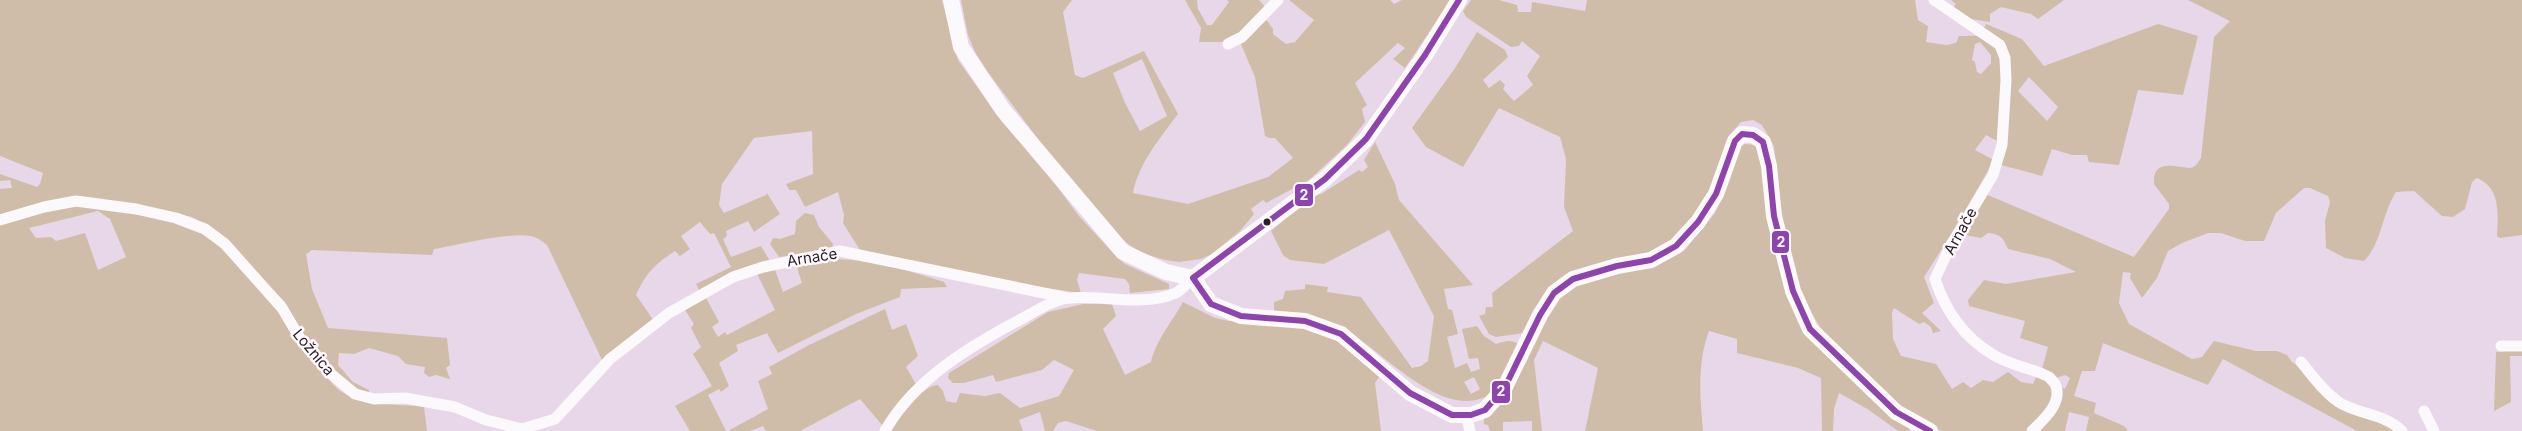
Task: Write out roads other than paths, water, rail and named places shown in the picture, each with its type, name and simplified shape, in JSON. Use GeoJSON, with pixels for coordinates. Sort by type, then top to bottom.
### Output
{"type":"FeatureCollection","features":[{"type":"Feature","properties":{"kind":"street"},"geometry":{"type":"LineString","coordinates":[[951,0],[961,47],[1003,110],[1124,252],[1166,272],[1193,278],[1210,304],[1241,316],[1305,321],[1341,334],[1410,393],[1452,414],[1466,414],[1485,410],[1505,387],[1540,315],[1554,293],[1574,279],[1617,266],[1650,260],[1676,246],[1698,222],[1716,194],[1734,141],[1742,134],[1753,135],[1763,142],[1769,166],[1774,216],[1793,290],[1810,329],[1896,412],[1930,431]]}},
{"type":"Feature","properties":{"kind":"street"},"geometry":{"type":"LineString","coordinates":[[1228,44],[1242,37],[1278,0]]}},
{"type":"Feature","properties":{"kind":"street"},"geometry":{"type":"LineString","coordinates":[[1193,278],[1326,179],[1366,140],[1426,55],[1459,0]]}},
{"type":"Feature","properties":{"kind":"street","name":"Arnače"},"geometry":{"type":"LineString","coordinates":[[1934,0],[2000,46],[2005,58],[2006,80],[2002,145],[1993,175],[1951,245],[1935,279],[1943,302],[1968,335],[1991,354],[2015,366],[2050,377],[2056,385],[2057,397],[2051,409],[2032,431]]}},
{"type":"Feature","properties":{"kind":"street","name":"Ložnica"},"geometry":{"type":"LineString","coordinates":[[0,220],[44,207],[76,201],[136,209],[176,218],[205,229],[225,244],[282,308],[301,340],[331,374],[355,394],[374,399],[405,398],[455,407],[486,420],[522,429],[555,419],[610,359]]}},
{"type":"Feature","properties":{"kind":"street","name":"Arnače"},"geometry":{"type":"LineString","coordinates":[[610,359],[669,313],[733,277],[763,266],[840,251],[1068,298],[1152,298],[1177,292],[1193,278]]}},
{"type":"Feature","properties":{"kind":"street","name":"Arnače"},"geometry":{"type":"LineString","coordinates":[[885,431],[914,393],[947,365],[996,332],[1037,310],[1068,298]]}},
{"type":"Feature","properties":{"kind":"street"},"geometry":{"type":"LineString","coordinates":[[2501,346],[2522,346]]}},
{"type":"Feature","properties":{"kind":"street"},"geometry":{"type":"LineString","coordinates":[[2301,362],[2320,384],[2341,403],[2359,412],[2388,420],[2402,431]]}},
{"type":"Feature","properties":{"kind":"street"},"geometry":{"type":"LineString","coordinates":[[2424,411],[2434,431]]}},
{"type":"Feature","properties":{"kind":"street"},"geometry":{"type":"LineString","coordinates":[[1466,414],[1470,431]]}}]}
